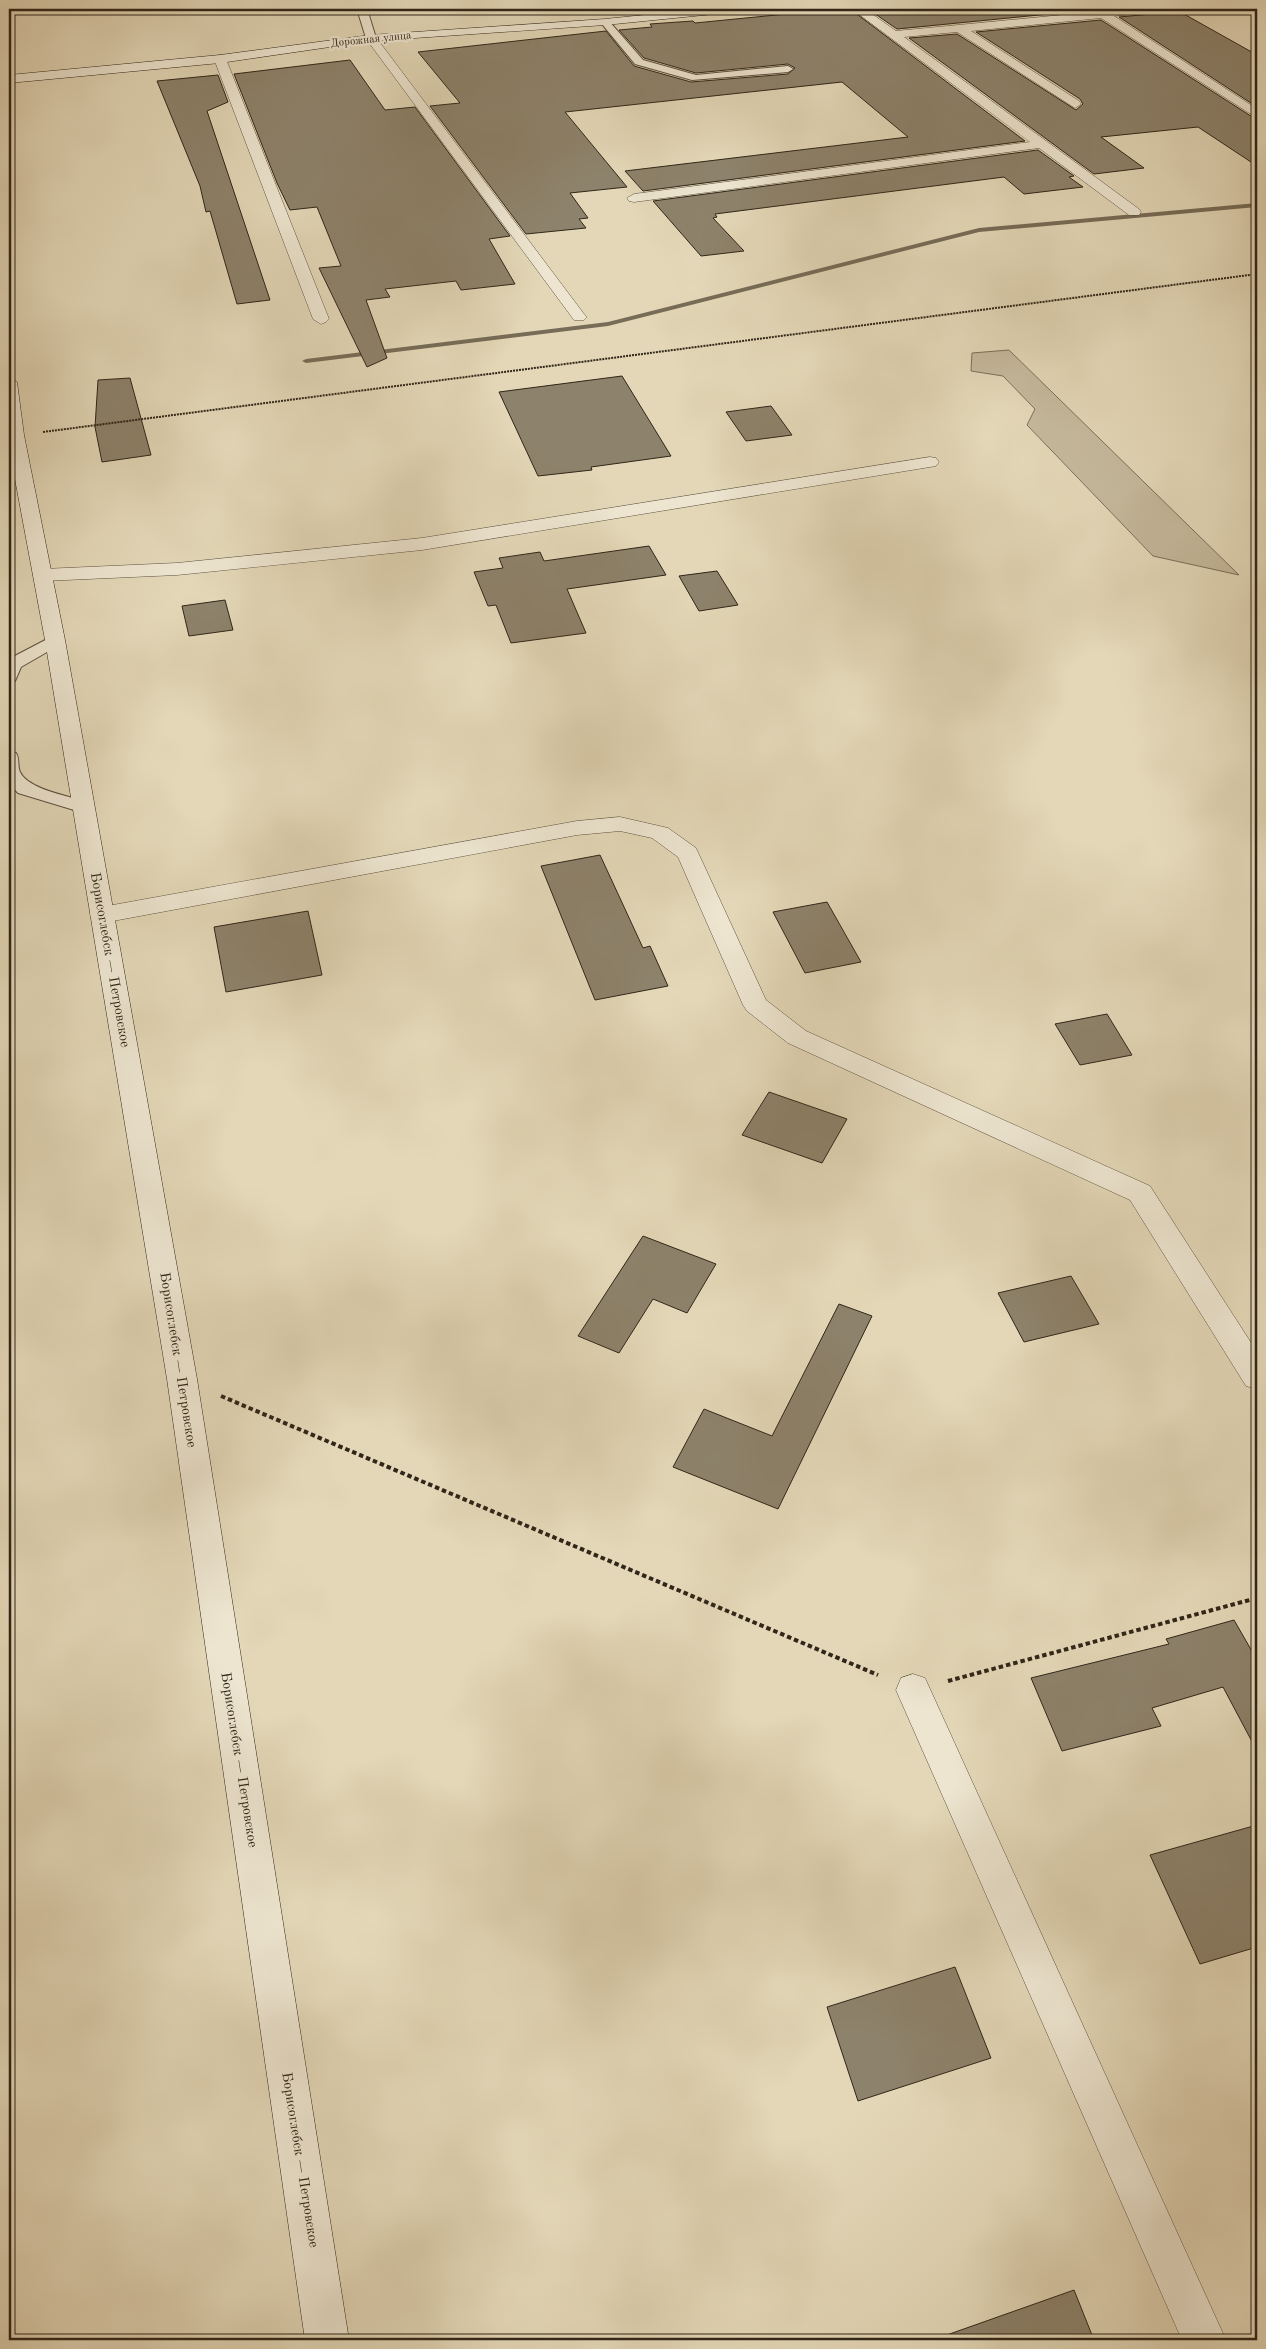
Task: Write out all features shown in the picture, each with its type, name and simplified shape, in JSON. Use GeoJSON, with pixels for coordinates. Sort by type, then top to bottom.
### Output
{"type":"FeatureCollection","features":[{"type":"Feature","properties":{"kind":"street","name":"Дорожная улица"},"geometry":{"type":"LineString","coordinates":[[9,79],[220,59],[371,38],[605,22],[734,9]]}},
{"type":"Feature","properties":{"kind":"street"},"geometry":{"type":"LineString","coordinates":[[858,9],[1134,212]]}},
{"type":"Feature","properties":{"kind":"street"},"geometry":{"type":"LineString","coordinates":[[894,35],[1098,11],[1152,9]]}},
{"type":"Feature","properties":{"kind":"street"},"geometry":{"type":"LineString","coordinates":[[1098,11],[1257,114]]}},
{"type":"Feature","properties":{"kind":"street"},"geometry":{"type":"LineString","coordinates":[[959,28],[1075,104]]}},
{"type":"Feature","properties":{"kind":"street"},"geometry":{"type":"LineString","coordinates":[[371,38],[579,317]]}},
{"type":"Feature","properties":{"kind":"street"},"geometry":{"type":"LineString","coordinates":[[220,59],[321,319]]}},
{"type":"Feature","properties":{"kind":"street"},"geometry":{"type":"LineString","coordinates":[[1228,95],[1247,92]]}},
{"type":"Feature","properties":{"kind":"street"},"geometry":{"type":"LineString","coordinates":[[634,198],[1042,144]]}},
{"type":"Feature","properties":{"kind":"street","name":"Борисоглебск — Петровское"},"geometry":{"type":"LineString","coordinates":[[9,382],[11,424],[56,640],[182,1380],[327,2340]]}},
{"type":"Feature","properties":{"kind":"street"},"geometry":{"type":"LineString","coordinates":[[43,575],[177,569],[422,544],[930,462]]}},
{"type":"Feature","properties":{"kind":"street"},"geometry":{"type":"LineString","coordinates":[[102,915],[577,828],[620,824],[660,834],[688,852],[756,1005],[797,1037],[1140,1193],[1257,1377]]}},
{"type":"Feature","properties":{"kind":"street"},"geometry":{"type":"LineString","coordinates":[[913,1690],[1204,2340]]}},
{"type":"Feature","properties":{"kind":"lane"},"geometry":{"type":"LineString","coordinates":[[362,9],[371,38]]}},
{"type":"Feature","properties":{"kind":"lane"},"geometry":{"type":"LineString","coordinates":[[605,22],[639,62],[696,78],[788,69]]}},
{"type":"Feature","properties":{"kind":"lane"},"geometry":{"type":"LineString","coordinates":[[9,677],[13,664],[56,640]]}},
{"type":"Feature","properties":{"kind":"lane"},"geometry":{"type":"LineString","coordinates":[[9,757],[10,773],[25,789],[84,807]]}},
{"type":"Feature","properties":{"kind":"path"},"geometry":{"type":"LineString","coordinates":[[11,424],[1257,274]]}},
{"type":"Feature","properties":{"kind":"path"},"geometry":{"type":"LineString","coordinates":[[182,1380],[913,1690],[1257,1598]]}},
{"type":"Feature","properties":{"kind":"shaded area"},"geometry":{"type":"Polygon","coordinates":[[[1009,350],[1239,575],[1153,556],[1027,425],[1035,409],[1003,376],[971,371],[972,353],[1009,350]]]}},
{"type":"Feature","properties":{"kind":"building"},"geometry":{"type":"Polygon","coordinates":[[[850,9],[1025,141],[643,191],[625,171],[908,137],[842,82],[565,112],[627,187],[570,193],[588,218],[579,219],[586,228],[526,234],[430,106],[460,103],[418,52],[606,31],[634,66],[691,82],[788,74],[795,68],[788,64],[696,73],[644,58],[619,30],[652,27],[650,24],[693,21],[695,23],[850,9]]]}},
{"type":"Feature","properties":{"kind":"building"},"geometry":{"type":"Polygon","coordinates":[[[868,9],[1090,9],[1090,10],[897,29],[868,9]]]}},
{"type":"Feature","properties":{"kind":"building"},"geometry":{"type":"Polygon","coordinates":[[[1159,9],[1175,9],[1257,55],[1257,107],[1119,17],[1152,14],[1159,9]]]}},
{"type":"Feature","properties":{"kind":"building"},"geometry":{"type":"Polygon","coordinates":[[[1101,20],[1257,120],[1257,166],[1198,127],[1101,137],[1144,168],[1094,174],[909,38],[957,34],[1076,110],[1083,104],[1080,99],[976,32],[1101,20]]]}},
{"type":"Feature","properties":{"kind":"building"},"geometry":{"type":"Polygon","coordinates":[[[350,60],[385,110],[415,107],[510,236],[489,239],[515,284],[461,290],[456,281],[385,289],[390,297],[366,300],[387,358],[367,367],[319,268],[341,266],[317,207],[290,210],[277,183],[234,74],[350,60]]]}},
{"type":"Feature","properties":{"kind":"building"},"geometry":{"type":"Polygon","coordinates":[[[218,75],[228,102],[207,111],[270,300],[237,304],[210,211],[206,212],[200,186],[157,81],[218,75]]]}},
{"type":"Feature","properties":{"kind":"building"},"geometry":{"type":"Polygon","coordinates":[[[1038,150],[1074,176],[1069,177],[1083,187],[1024,194],[1004,177],[715,214],[717,217],[713,218],[744,251],[701,256],[653,201],[1038,150]]]}},
{"type":"Feature","properties":{"kind":"building"},"geometry":{"type":"Polygon","coordinates":[[[622,376],[671,456],[591,467],[592,470],[538,476],[499,392],[622,376]]]}},
{"type":"Feature","properties":{"kind":"building"},"geometry":{"type":"Polygon","coordinates":[[[130,378],[151,455],[102,462],[95,427],[98,380],[130,378]]]}},
{"type":"Feature","properties":{"kind":"building"},"geometry":{"type":"Polygon","coordinates":[[[771,406],[792,435],[746,441],[726,412],[771,406]]]}},
{"type":"Feature","properties":{"kind":"building"},"geometry":{"type":"Polygon","coordinates":[[[649,546],[666,575],[567,589],[586,633],[511,643],[496,605],[488,606],[474,572],[503,568],[499,558],[540,552],[544,561],[649,546]]]}},
{"type":"Feature","properties":{"kind":"building"},"geometry":{"type":"Polygon","coordinates":[[[717,571],[738,605],[699,611],[679,576],[717,571]]]}},
{"type":"Feature","properties":{"kind":"building"},"geometry":{"type":"Polygon","coordinates":[[[225,600],[233,630],[189,636],[182,606],[225,600]]]}},
{"type":"Feature","properties":{"kind":"building"},"geometry":{"type":"Polygon","coordinates":[[[600,855],[643,948],[650,946],[668,986],[595,1000],[541,866],[600,855]]]}},
{"type":"Feature","properties":{"kind":"building"},"geometry":{"type":"Polygon","coordinates":[[[827,902],[861,962],[805,973],[773,912],[827,902]]]}},
{"type":"Feature","properties":{"kind":"building"},"geometry":{"type":"Polygon","coordinates":[[[308,911],[322,975],[226,992],[214,927],[308,911]]]}},
{"type":"Feature","properties":{"kind":"building"},"geometry":{"type":"Polygon","coordinates":[[[1107,1014],[1132,1055],[1080,1065],[1055,1024],[1107,1014]]]}},
{"type":"Feature","properties":{"kind":"building"},"geometry":{"type":"Polygon","coordinates":[[[769,1092],[847,1119],[822,1163],[742,1135],[769,1092]]]}},
{"type":"Feature","properties":{"kind":"building"},"geometry":{"type":"Polygon","coordinates":[[[643,1236],[716,1264],[687,1313],[653,1299],[619,1353],[578,1336],[643,1236]]]}},
{"type":"Feature","properties":{"kind":"building"},"geometry":{"type":"Polygon","coordinates":[[[1071,1276],[1099,1324],[1024,1342],[998,1293],[1071,1276]]]}},
{"type":"Feature","properties":{"kind":"building"},"geometry":{"type":"Polygon","coordinates":[[[839,1304],[872,1316],[778,1509],[673,1467],[704,1409],[772,1436],[839,1304]]]}},
{"type":"Feature","properties":{"kind":"building"},"geometry":{"type":"Polygon","coordinates":[[[1234,1620],[1257,1660],[1257,1751],[1223,1687],[1152,1708],[1161,1726],[1062,1751],[1031,1678],[1169,1644],[1166,1639],[1234,1620]]]}},
{"type":"Feature","properties":{"kind":"building"},"geometry":{"type":"Polygon","coordinates":[[[1257,1825],[1257,1947],[1200,1964],[1150,1855],[1257,1825]]]}},
{"type":"Feature","properties":{"kind":"building"},"geometry":{"type":"Polygon","coordinates":[[[955,1967],[991,2058],[858,2101],[827,2007],[955,1967]]]}},
{"type":"Feature","properties":{"kind":"building"},"geometry":{"type":"Polygon","coordinates":[[[1074,2290],[1094,2340],[945,2340],[944,2336],[1074,2290]]]}},
{"type":"Feature","properties":{"kind":"waterway"},"geometry":{"type":"LineString","coordinates":[[306,361],[608,324],[979,230],[1257,205]]}}]}
